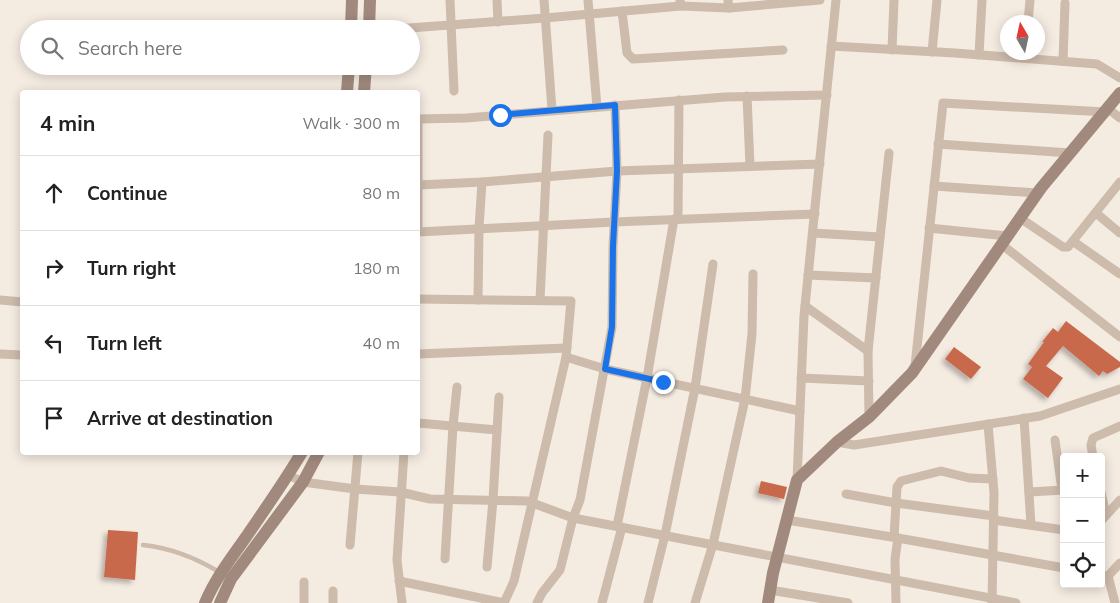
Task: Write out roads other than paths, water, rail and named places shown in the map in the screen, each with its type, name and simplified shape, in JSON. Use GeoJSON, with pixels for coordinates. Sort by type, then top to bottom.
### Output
{"type":"FeatureCollection","features":[{"type":"Feature","properties":{"kind":"street"},"geometry":{"type":"LineString","coordinates":[[351,20],[352,0]]}},
{"type":"Feature","properties":{"kind":"street"},"geometry":{"type":"LineString","coordinates":[[369,20],[370,0]]}},
{"type":"Feature","properties":{"kind":"street"},"geometry":{"type":"LineString","coordinates":[[450,0],[454,91]]}},
{"type":"Feature","properties":{"kind":"street"},"geometry":{"type":"LineString","coordinates":[[496,0],[498,22]]}},
{"type":"Feature","properties":{"kind":"street"},"geometry":{"type":"LineString","coordinates":[[544,0],[552,110]]}},
{"type":"Feature","properties":{"kind":"street"},"geometry":{"type":"LineString","coordinates":[[588,0],[596,107]]}},
{"type":"Feature","properties":{"kind":"street"},"geometry":{"type":"LineString","coordinates":[[635,0],[636,10]]}},
{"type":"Feature","properties":{"kind":"street"},"geometry":{"type":"LineString","coordinates":[[420,27],[622,12],[681,3],[728,4],[820,0]]}},
{"type":"Feature","properties":{"kind":"street"},"geometry":{"type":"LineString","coordinates":[[768,603],[777,557],[797,480],[805,306],[836,0]]}},
{"type":"Feature","properties":{"kind":"street"},"geometry":{"type":"LineString","coordinates":[[892,50],[894,0]]}},
{"type":"Feature","properties":{"kind":"street"},"geometry":{"type":"LineString","coordinates":[[932,52],[938,0]]}},
{"type":"Feature","properties":{"kind":"street"},"geometry":{"type":"LineString","coordinates":[[979,55],[982,0]]}},
{"type":"Feature","properties":{"kind":"street"},"geometry":{"type":"LineString","coordinates":[[1029,15],[1030,0]]}},
{"type":"Feature","properties":{"kind":"street"},"geometry":{"type":"LineString","coordinates":[[1063,61],[1065,3]]}},
{"type":"Feature","properties":{"kind":"street"},"geometry":{"type":"LineString","coordinates":[[622,12],[627,53],[632,59],[783,50]]}},
{"type":"Feature","properties":{"kind":"street"},"geometry":{"type":"LineString","coordinates":[[832,46],[1000,55]]}},
{"type":"Feature","properties":{"kind":"street"},"geometry":{"type":"LineString","coordinates":[[1045,58],[1097,64],[1120,78]]}},
{"type":"Feature","properties":{"kind":"street"},"geometry":{"type":"LineString","coordinates":[[347,90],[348,75]]}},
{"type":"Feature","properties":{"kind":"street"},"geometry":{"type":"LineString","coordinates":[[364,90],[365,75]]}},
{"type":"Feature","properties":{"kind":"street"},"geometry":{"type":"LineString","coordinates":[[797,480],[837,442],[869,417],[915,368],[1037,193],[1120,93]]}},
{"type":"Feature","properties":{"kind":"street"},"geometry":{"type":"LineString","coordinates":[[420,119],[466,118],[678,100],[747,96],[827,95]]}},
{"type":"Feature","properties":{"kind":"street"},"geometry":{"type":"LineString","coordinates":[[747,96],[750,166]]}},
{"type":"Feature","properties":{"kind":"street"},"geometry":{"type":"LineString","coordinates":[[602,603],[620,527],[676,219],[679,169],[678,100]]}},
{"type":"Feature","properties":{"kind":"street"},"geometry":{"type":"LineString","coordinates":[[915,368],[943,103],[1106,110],[1120,118]]}},
{"type":"Feature","properties":{"kind":"street"},"geometry":{"type":"LineString","coordinates":[[537,603],[542,593],[560,570],[573,518],[580,500],[612,327],[617,171],[615,105]]}},
{"type":"Feature","properties":{"kind":"street"},"geometry":{"type":"LineString","coordinates":[[540,300],[542,225],[548,135]]}},
{"type":"Feature","properties":{"kind":"street"},"geometry":{"type":"LineString","coordinates":[[938,144],[1070,153]]}},
{"type":"Feature","properties":{"kind":"street"},"geometry":{"type":"LineString","coordinates":[[869,417],[868,351],[889,152]]}},
{"type":"Feature","properties":{"kind":"street"},"geometry":{"type":"LineString","coordinates":[[420,185],[617,171],[820,164]]}},
{"type":"Feature","properties":{"kind":"street"},"geometry":{"type":"LineString","coordinates":[[478,300],[478,228],[482,182]]}},
{"type":"Feature","properties":{"kind":"street"},"geometry":{"type":"LineString","coordinates":[[934,186],[1037,193]]}},
{"type":"Feature","properties":{"kind":"street"},"geometry":{"type":"LineString","coordinates":[[1020,218],[1063,247],[1068,247],[1118,188]]}},
{"type":"Feature","properties":{"kind":"street"},"geometry":{"type":"LineString","coordinates":[[1096,213],[1120,233]]}},
{"type":"Feature","properties":{"kind":"street"},"geometry":{"type":"LineString","coordinates":[[420,232],[815,214]]}},
{"type":"Feature","properties":{"kind":"street"},"geometry":{"type":"LineString","coordinates":[[930,228],[1004,240],[1120,337]]}},
{"type":"Feature","properties":{"kind":"street"},"geometry":{"type":"LineString","coordinates":[[813,233],[880,237]]}},
{"type":"Feature","properties":{"kind":"street"},"geometry":{"type":"LineString","coordinates":[[1074,242],[1120,274]]}},
{"type":"Feature","properties":{"kind":"street"},"geometry":{"type":"LineString","coordinates":[[648,603],[665,535],[695,388],[713,264]]}},
{"type":"Feature","properties":{"kind":"street"},"geometry":{"type":"LineString","coordinates":[[695,603],[712,544],[745,399],[752,334],[753,274]]}},
{"type":"Feature","properties":{"kind":"street"},"geometry":{"type":"LineString","coordinates":[[808,275],[876,278]]}},
{"type":"Feature","properties":{"kind":"street"},"geometry":{"type":"LineString","coordinates":[[399,581],[504,603],[514,581],[567,352],[571,301],[420,299]]}},
{"type":"Feature","properties":{"kind":"street"},"geometry":{"type":"LineString","coordinates":[[0,300],[20,302]]}},
{"type":"Feature","properties":{"kind":"street"},"geometry":{"type":"LineString","coordinates":[[805,306],[868,351]]}},
{"type":"Feature","properties":{"kind":"street"},"geometry":{"type":"LineString","coordinates":[[420,354],[567,352],[605,369],[800,411]]}},
{"type":"Feature","properties":{"kind":"street"},"geometry":{"type":"LineString","coordinates":[[0,354],[20,355]]}},
{"type":"Feature","properties":{"kind":"street"},"geometry":{"type":"LineString","coordinates":[[801,378],[869,381]]}},
{"type":"Feature","properties":{"kind":"street"},"geometry":{"type":"LineString","coordinates":[[445,559],[457,387]]}},
{"type":"Feature","properties":{"kind":"street"},"geometry":{"type":"LineString","coordinates":[[837,442],[854,444],[1040,416],[1120,389]]}},
{"type":"Feature","properties":{"kind":"street"},"geometry":{"type":"LineString","coordinates":[[487,568],[499,397]]}},
{"type":"Feature","properties":{"kind":"street"},"geometry":{"type":"LineString","coordinates":[[1024,418],[1031,525]]}},
{"type":"Feature","properties":{"kind":"street"},"geometry":{"type":"LineString","coordinates":[[420,422],[497,430]]}},
{"type":"Feature","properties":{"kind":"street"},"geometry":{"type":"LineString","coordinates":[[988,424],[994,518],[992,601]]}},
{"type":"Feature","properties":{"kind":"street"},"geometry":{"type":"LineString","coordinates":[[1093,453],[1091,445],[1093,438],[1120,426]]}},
{"type":"Feature","properties":{"kind":"street"},"geometry":{"type":"LineString","coordinates":[[1055,440],[1060,471]]}},
{"type":"Feature","properties":{"kind":"street"},"geometry":{"type":"LineString","coordinates":[[220,603],[226,576],[300,455]]}},
{"type":"Feature","properties":{"kind":"street"},"geometry":{"type":"LineString","coordinates":[[205,603],[304,482],[318,455]]}},
{"type":"Feature","properties":{"kind":"street"},"geometry":{"type":"LineString","coordinates":[[350,545],[358,455]]}},
{"type":"Feature","properties":{"kind":"street"},"geometry":{"type":"LineString","coordinates":[[402,603],[397,560],[404,455]]}},
{"type":"Feature","properties":{"kind":"street"},"geometry":{"type":"LineString","coordinates":[[896,603],[896,503],[897,487],[901,481],[941,471],[969,478],[993,479]]}},
{"type":"Feature","properties":{"kind":"street"},"geometry":{"type":"LineString","coordinates":[[288,476],[304,482],[355,489],[400,492],[430,498],[526,501],[573,518],[895,580],[992,601],[1016,603]]}},
{"type":"Feature","properties":{"kind":"street"},"geometry":{"type":"LineString","coordinates":[[1029,492],[1060,490]]}},
{"type":"Feature","properties":{"kind":"street"},"geometry":{"type":"LineString","coordinates":[[846,494],[1060,529]]}},
{"type":"Feature","properties":{"kind":"street"},"geometry":{"type":"LineString","coordinates":[[1105,517],[1120,500]]}},
{"type":"Feature","properties":{"kind":"street"},"geometry":{"type":"LineString","coordinates":[[787,520],[896,537],[1060,567]]}},
{"type":"Feature","properties":{"kind":"street"},"geometry":{"type":"LineString","coordinates":[[1115,603],[1105,575],[1120,562]]}},
{"type":"Feature","properties":{"kind":"street"},"geometry":{"type":"LineString","coordinates":[[304,582],[304,603]]}},
{"type":"Feature","properties":{"kind":"street"},"geometry":{"type":"LineString","coordinates":[[770,590],[848,603]]}},
{"type":"Feature","properties":{"kind":"street"},"geometry":{"type":"LineString","coordinates":[[333,591],[334,603]]}},
{"type":"Feature","properties":{"kind":"lane"},"geometry":{"type":"LineString","coordinates":[[144,545],[172,550],[204,563],[226,576]]}}]}
